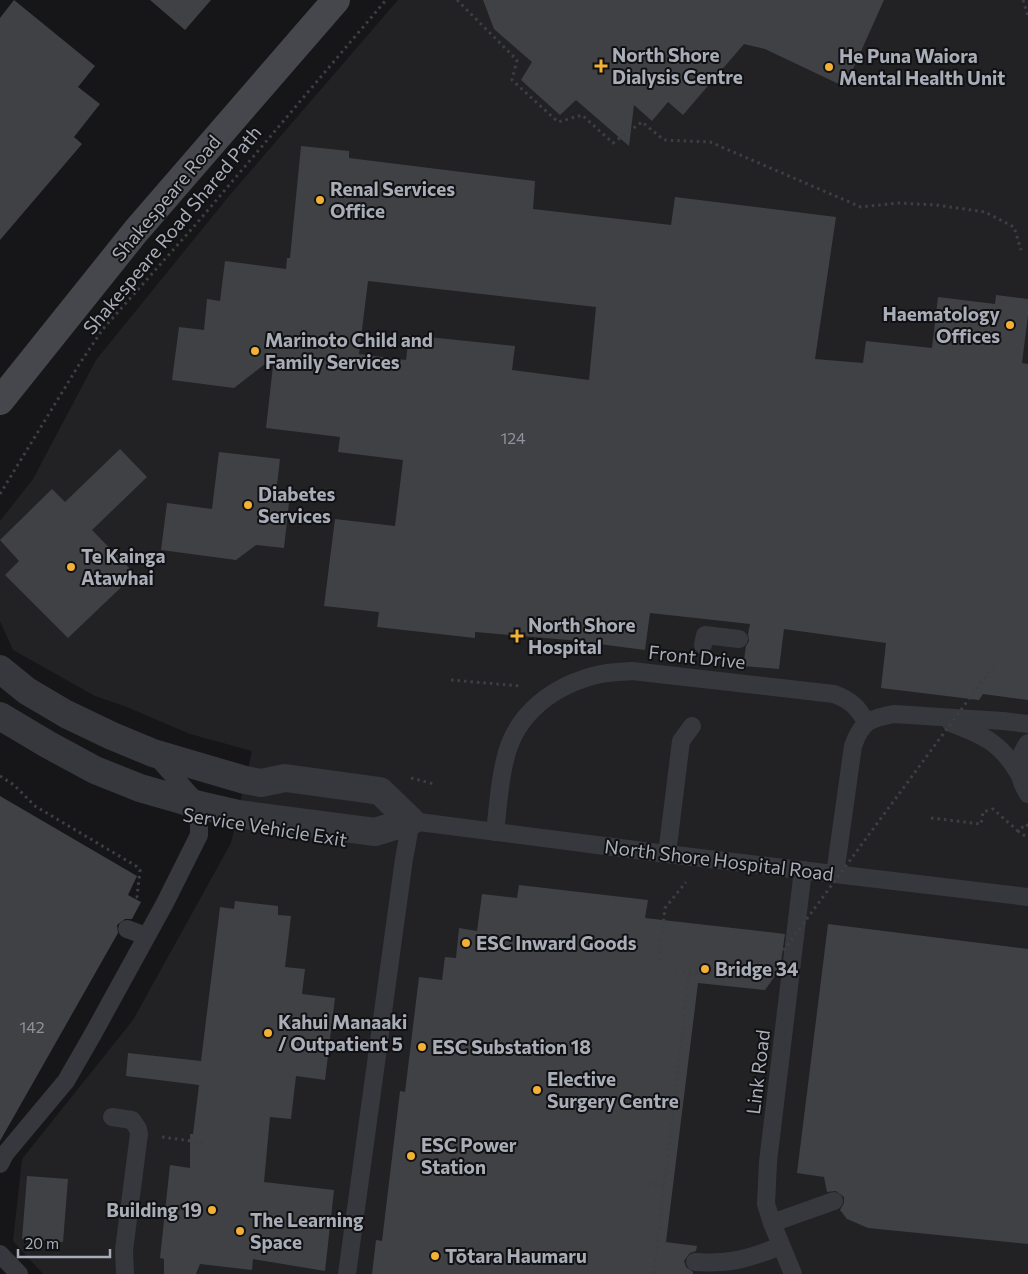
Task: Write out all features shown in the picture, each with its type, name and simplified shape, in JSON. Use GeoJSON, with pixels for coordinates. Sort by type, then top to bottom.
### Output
{"type":"FeatureCollection","features":[{"type":"Feature","properties":{"kind":"main road","name":"Shakespeare Road"},"geometry":{"type":"LineString","coordinates":[[0,401],[136,231],[336,0]]}},
{"type":"Feature","properties":{"kind":"street"},"geometry":{"type":"LineString","coordinates":[[0,669],[27,691],[66,714],[154,753],[262,783],[285,778],[380,791],[411,821]]}},
{"type":"Feature","properties":{"kind":"street","name":"North Shore Hospital Road"},"geometry":{"type":"LineString","coordinates":[[0,716],[95,770],[199,813],[238,814],[375,832],[411,821]]}},
{"type":"Feature","properties":{"kind":"lane"},"geometry":{"type":"LineString","coordinates":[[703,645],[705,636],[739,639]]}},
{"type":"Feature","properties":{"kind":"lane","name":"Front Drive"},"geometry":{"type":"LineString","coordinates":[[495,832],[505,760],[512,737],[525,716],[540,702],[581,679],[603,674],[632,671],[834,694],[852,703],[866,722]]}},
{"type":"Feature","properties":{"kind":"lane"},"geometry":{"type":"LineString","coordinates":[[835,874],[853,746],[859,731],[866,722],[877,717],[894,714],[1028,724]]}},
{"type":"Feature","properties":{"kind":"lane"},"geometry":{"type":"LineString","coordinates":[[936,717],[988,739],[1000,747],[1019,774]]}},
{"type":"Feature","properties":{"kind":"lane"},"geometry":{"type":"LineString","coordinates":[[667,854],[681,741],[692,726]]}},
{"type":"Feature","properties":{"kind":"lane"},"geometry":{"type":"LineString","coordinates":[[1028,743],[1023,750],[1019,762],[1022,786],[1028,794]]}},
{"type":"Feature","properties":{"kind":"lane"},"geometry":{"type":"LineString","coordinates":[[0,1164],[5,1154],[66,1081],[199,835],[199,813],[154,753]]}},
{"type":"Feature","properties":{"kind":"lane"},"geometry":{"type":"LineString","coordinates":[[347,1274],[411,821]]}},
{"type":"Feature","properties":{"kind":"lane","name":"North Shore Hospital Road"},"geometry":{"type":"LineString","coordinates":[[411,821],[1028,897]]}},
{"type":"Feature","properties":{"kind":"lane","name":"Link Road"},"geometry":{"type":"LineString","coordinates":[[793,1274],[766,1204],[768,1162],[803,870]]}},
{"type":"Feature","properties":{"kind":"lane"},"geometry":{"type":"LineString","coordinates":[[127,928],[146,936]]}},
{"type":"Feature","properties":{"kind":"lane"},"geometry":{"type":"LineString","coordinates":[[112,1117],[132,1120],[139,1134],[124,1250],[125,1274]]}},
{"type":"Feature","properties":{"kind":"lane"},"geometry":{"type":"LineString","coordinates":[[772,1223],[834,1201]]}},
{"type":"Feature","properties":{"kind":"lane"},"geometry":{"type":"LineString","coordinates":[[695,1262],[730,1262],[746,1259],[781,1246]]}},
{"type":"Feature","properties":{"kind":"lane"},"geometry":{"type":"LineString","coordinates":[[0,1254],[19,1274]]}},
{"type":"Feature","properties":{"kind":"path","name":"Shakespeare Road Shared Path"},"geometry":{"type":"LineString","coordinates":[[0,494],[80,363],[103,329],[197,223],[386,0]]}},
{"type":"Feature","properties":{"kind":"path"},"geometry":{"type":"LineString","coordinates":[[457,0],[516,60],[512,80],[558,122],[582,115],[614,143],[642,122],[664,140],[710,142],[861,207],[898,203],[936,204],[985,212],[1014,228],[1021,250]]}},
{"type":"Feature","properties":{"kind":"path"},"geometry":{"type":"LineString","coordinates":[[1023,0],[1028,16]]}},
{"type":"Feature","properties":{"kind":"path"},"geometry":{"type":"LineString","coordinates":[[676,971],[761,981],[994,665]]}},
{"type":"Feature","properties":{"kind":"path"},"geometry":{"type":"LineString","coordinates":[[451,680],[560,690]]}},
{"type":"Feature","properties":{"kind":"path"},"geometry":{"type":"LineString","coordinates":[[0,776],[14,784],[35,806],[136,866],[140,870],[137,897],[143,904],[159,912]]}},
{"type":"Feature","properties":{"kind":"path"},"geometry":{"type":"LineString","coordinates":[[411,778],[434,784]]}},
{"type":"Feature","properties":{"kind":"path"},"geometry":{"type":"LineString","coordinates":[[931,818],[981,824],[983,812],[993,809],[1018,832],[1028,838]]}},
{"type":"Feature","properties":{"kind":"path"},"geometry":{"type":"LineString","coordinates":[[1018,832],[1026,824],[1028,826]]}},
{"type":"Feature","properties":{"kind":"path"},"geometry":{"type":"LineString","coordinates":[[659,960],[665,908],[686,882]]}},
{"type":"Feature","properties":{"kind":"path"},"geometry":{"type":"LineString","coordinates":[[654,1274],[689,973]]}},
{"type":"Feature","properties":{"kind":"path"},"geometry":{"type":"LineString","coordinates":[[161,1137],[206,1144]]}},
{"type":"Feature","properties":{"kind":"path"},"geometry":{"type":"LineString","coordinates":[[648,1184],[664,1186]]}},
{"type":"Feature","properties":{"kind":"shaded area","name":"North Shore Hospital"},"geometry":{"type":"Polygon","coordinates":[[[398,0],[1028,0],[1028,1274],[43,1274],[13,1241],[22,1159],[133,1020],[231,843],[252,751],[190,734],[127,707],[95,696],[13,650],[0,621],[0,521],[33,479],[96,360],[229,196],[398,0]]]}},
{"type":"Feature","properties":{"kind":"building"},"geometry":{"type":"Polygon","coordinates":[[[14,0],[95,66],[78,87],[100,104],[74,137],[82,144],[0,240],[0,18],[14,0]]]}},
{"type":"Feature","properties":{"kind":"building"},"geometry":{"type":"Polygon","coordinates":[[[150,0],[211,0],[185,30],[150,0]]]}},
{"type":"Feature","properties":{"kind":"building"},"geometry":{"type":"Polygon","coordinates":[[[483,0],[884,0],[845,87],[765,49],[744,44],[683,115],[668,102],[652,121],[634,105],[629,146],[576,100],[560,115],[521,80],[532,62],[494,29],[483,0]]]}},
{"type":"Feature","properties":{"kind":"building","name":"North Shore Hospital"},"geometry":{"type":"Polygon","coordinates":[[[301,146],[349,151],[349,158],[535,181],[533,209],[671,225],[675,197],[836,217],[815,359],[863,363],[866,341],[932,348],[938,297],[995,304],[996,295],[1028,299],[1022,363],[1028,364],[1028,700],[983,694],[979,700],[881,688],[886,643],[784,629],[779,669],[743,666],[746,646],[749,641],[750,624],[650,613],[645,650],[568,640],[475,632],[475,638],[377,627],[379,612],[324,606],[335,519],[395,526],[403,460],[338,452],[340,437],[266,428],[274,357],[234,388],[172,380],[179,327],[204,330],[207,299],[220,301],[225,261],[286,269],[287,258],[290,258],[301,146]],[[368,281],[359,354],[406,360],[409,335],[515,346],[512,370],[589,380],[596,307],[368,281]]]}},
{"type":"Feature","properties":{"kind":"building","name":"Te Kainga Atawhai"},"geometry":{"type":"Polygon","coordinates":[[[120,449],[147,477],[92,530],[135,574],[68,638],[5,575],[19,561],[0,540],[52,489],[65,502],[120,449]]]}},
{"type":"Feature","properties":{"kind":"building","name":"Diabetes Services"},"geometry":{"type":"Polygon","coordinates":[[[219,452],[280,459],[275,502],[289,503],[284,548],[256,545],[236,560],[161,550],[167,503],[212,509],[219,452]]]}},
{"type":"Feature","properties":{"kind":"building"},"geometry":{"type":"Polygon","coordinates":[[[0,796],[137,876],[128,895],[141,902],[132,919],[125,919],[117,925],[118,933],[0,1141],[0,796]]]}},
{"type":"Feature","properties":{"kind":"building"},"geometry":{"type":"Polygon","coordinates":[[[519,885],[648,900],[645,918],[785,934],[780,969],[765,990],[698,983],[666,1242],[697,1246],[696,1251],[690,1253],[684,1261],[686,1267],[693,1274],[372,1274],[376,1240],[382,1241],[400,1091],[405,1092],[419,977],[442,980],[445,957],[456,958],[459,928],[477,931],[482,894],[517,898],[519,885]]]}},
{"type":"Feature","properties":{"kind":"building"},"geometry":{"type":"Polygon","coordinates":[[[235,901],[278,906],[278,915],[291,916],[285,967],[305,969],[302,994],[335,998],[325,1080],[296,1076],[291,1119],[270,1117],[264,1182],[334,1190],[325,1271],[253,1259],[252,1270],[200,1264],[196,1274],[164,1274],[164,1259],[160,1258],[170,1165],[190,1168],[190,1134],[193,1134],[199,1085],[126,1076],[128,1053],[201,1061],[220,907],[234,909],[235,901]]]}},
{"type":"Feature","properties":{"kind":"building"},"geometry":{"type":"Polygon","coordinates":[[[828,924],[1028,949],[1028,1244],[868,1228],[847,1219],[840,1210],[844,1203],[844,1197],[836,1191],[827,1192],[824,1177],[797,1173],[828,924]]]}},
{"type":"Feature","properties":{"kind":"building"},"geometry":{"type":"Polygon","coordinates":[[[27,1176],[68,1179],[63,1242],[22,1239],[27,1176]]]}},
{"type":"Feature","properties":{"kind":"place","name":"North Shore Dialysis Centre"},"geometry":{"type":"Point","coordinates":[601,66]}},
{"type":"Feature","properties":{"kind":"place","name":"He Puna Waiora Mental Health Unit"},"geometry":{"type":"Point","coordinates":[829,67]}},
{"type":"Feature","properties":{"kind":"place","name":"Renal Services Office"},"geometry":{"type":"Point","coordinates":[320,200]}},
{"type":"Feature","properties":{"kind":"place","name":"Haematology Offices"},"geometry":{"type":"Point","coordinates":[1010,325]}},
{"type":"Feature","properties":{"kind":"place","name":"Marinoto Child and Family Services"},"geometry":{"type":"Point","coordinates":[255,351]}},
{"type":"Feature","properties":{"kind":"place","name":"Diabetes Services"},"geometry":{"type":"Point","coordinates":[248,505]}},
{"type":"Feature","properties":{"kind":"place","name":"Te Kainga Atawhai"},"geometry":{"type":"Point","coordinates":[71,567]}},
{"type":"Feature","properties":{"kind":"place","name":"North Shore Hospital"},"geometry":{"type":"Point","coordinates":[517,636]}},
{"type":"Feature","properties":{"kind":"place","name":"ESC Inward Goods"},"geometry":{"type":"Point","coordinates":[466,943]}},
{"type":"Feature","properties":{"kind":"place","name":"Bridge 34"},"geometry":{"type":"Point","coordinates":[705,969]}},
{"type":"Feature","properties":{"kind":"place","name":"Kahui Manaaki / Outpatient 5"},"geometry":{"type":"Point","coordinates":[268,1033]}},
{"type":"Feature","properties":{"kind":"place","name":"ESC Substation 18"},"geometry":{"type":"Point","coordinates":[422,1047]}},
{"type":"Feature","properties":{"kind":"place","name":"Elective Surgery Centre"},"geometry":{"type":"Point","coordinates":[537,1090]}},
{"type":"Feature","properties":{"kind":"place","name":"ESC Power Station"},"geometry":{"type":"Point","coordinates":[411,1156]}},
{"type":"Feature","properties":{"kind":"place","name":"Building 19"},"geometry":{"type":"Point","coordinates":[212,1210]}},
{"type":"Feature","properties":{"kind":"place","name":"The Learning Space"},"geometry":{"type":"Point","coordinates":[240,1231]}},
{"type":"Feature","properties":{"kind":"place","name":"Tōtara Haumaru"},"geometry":{"type":"Point","coordinates":[435,1256]}}]}
